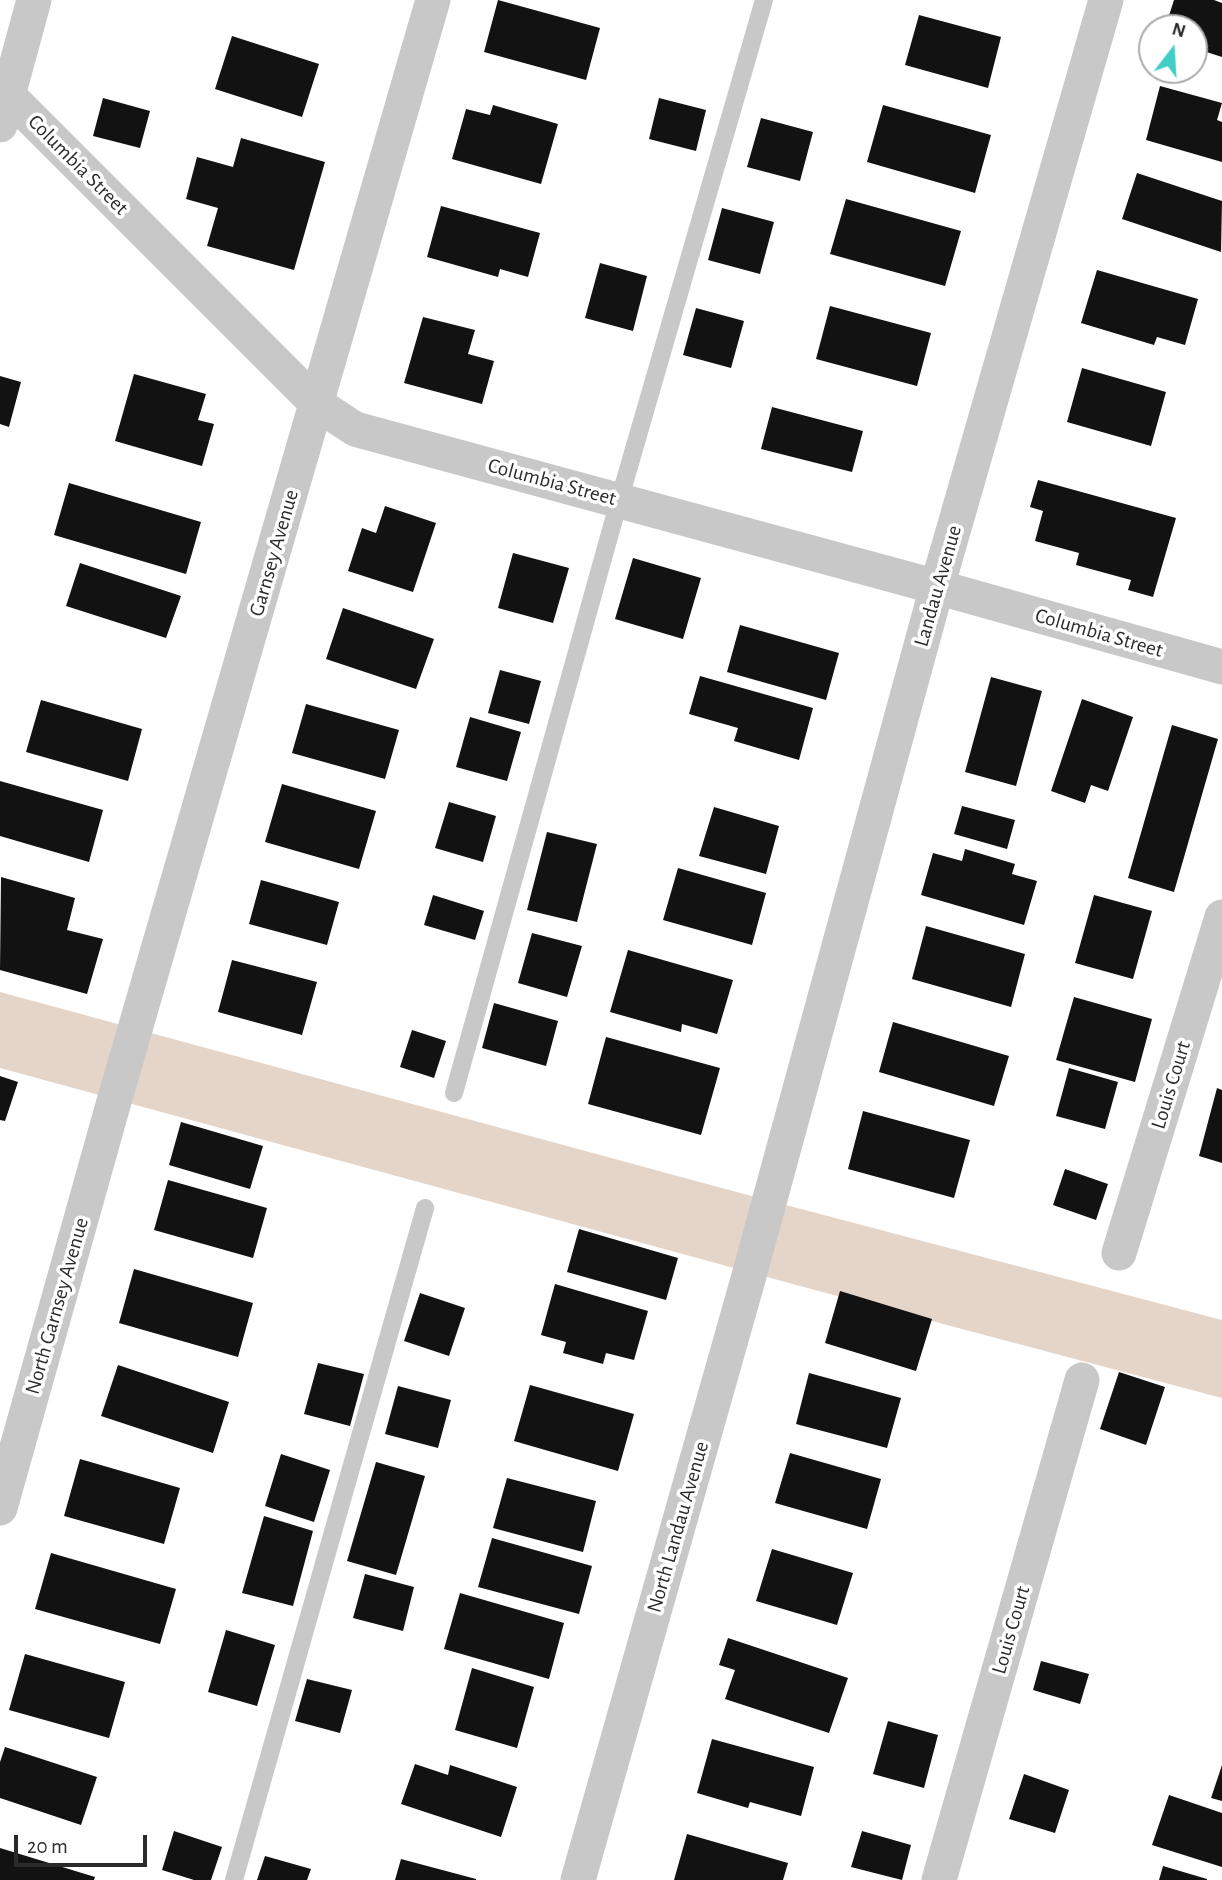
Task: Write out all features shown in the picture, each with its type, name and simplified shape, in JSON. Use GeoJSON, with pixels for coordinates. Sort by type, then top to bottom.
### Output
{"type":"FeatureCollection","features":[{"type":"Feature","properties":{"kind":"street"},"geometry":{"type":"LineString","coordinates":[[3,104],[34,0]]}},
{"type":"Feature","properties":{"kind":"street","name":"Garnsey Avenue"},"geometry":{"type":"LineString","coordinates":[[113,1105],[433,0]]}},
{"type":"Feature","properties":{"kind":"street","name":"Landau Avenue"},"geometry":{"type":"LineString","coordinates":[[775,1174],[937,587],[1106,0]]}},
{"type":"Feature","properties":{"kind":"street","name":"Columbia Street"},"geometry":{"type":"LineString","coordinates":[[3,104],[317,404],[355,429],[1222,667]]}},
{"type":"Feature","properties":{"kind":"street","name":"Louis Court"},"geometry":{"type":"LineString","coordinates":[[1119,1252],[1222,917]]}},
{"type":"Feature","properties":{"kind":"street","name":"North Garnsey Avenue"},"geometry":{"type":"LineString","coordinates":[[0,1508],[113,1105]]}},
{"type":"Feature","properties":{"kind":"street","name":"North Landau Avenue"},"geometry":{"type":"LineString","coordinates":[[578,1880],[747,1283],[775,1174]]}},
{"type":"Feature","properties":{"kind":"street","name":"Louis Court"},"geometry":{"type":"LineString","coordinates":[[939,1880],[1082,1380]]}},
{"type":"Feature","properties":{"kind":"lane"},"geometry":{"type":"LineString","coordinates":[[454,1093],[619,501],[764,0]]}},
{"type":"Feature","properties":{"kind":"lane"},"geometry":{"type":"LineString","coordinates":[[233,1880],[425,1208]]}},
{"type":"Feature","properties":{"kind":"shaded area"},"geometry":{"type":"Polygon","coordinates":[[[0,992],[729,1190],[1222,1320],[1222,1398],[0,1068],[0,992]]]}},
{"type":"Feature","properties":{"kind":"building"},"geometry":{"type":"Polygon","coordinates":[[[498,0],[600,28],[586,80],[484,52],[498,0]]]}},
{"type":"Feature","properties":{"kind":"building"},"geometry":{"type":"Polygon","coordinates":[[[1174,0],[1214,0],[1222,3],[1222,57],[1208,52],[1208,14],[1170,14],[1174,0]]]}},
{"type":"Feature","properties":{"kind":"building"},"geometry":{"type":"Polygon","coordinates":[[[919,15],[1001,37],[988,88],[905,65],[919,15]]]}},
{"type":"Feature","properties":{"kind":"building"},"geometry":{"type":"Polygon","coordinates":[[[232,36],[319,64],[302,117],[215,89],[232,36]]]}},
{"type":"Feature","properties":{"kind":"building"},"geometry":{"type":"Polygon","coordinates":[[[1160,86],[1222,103],[1217,120],[1222,122],[1222,162],[1146,140],[1160,86]]]}},
{"type":"Feature","properties":{"kind":"building"},"geometry":{"type":"Polygon","coordinates":[[[103,98],[150,111],[140,148],[93,136],[103,98]]]}},
{"type":"Feature","properties":{"kind":"building"},"geometry":{"type":"Polygon","coordinates":[[[659,98],[706,110],[696,151],[649,139],[659,98]]]}},
{"type":"Feature","properties":{"kind":"building"},"geometry":{"type":"Polygon","coordinates":[[[493,105],[558,124],[541,184],[452,159],[466,109],[490,115],[493,105]]]}},
{"type":"Feature","properties":{"kind":"building"},"geometry":{"type":"Polygon","coordinates":[[[883,105],[991,135],[975,193],[867,162],[883,105]]]}},
{"type":"Feature","properties":{"kind":"building"},"geometry":{"type":"Polygon","coordinates":[[[761,118],[813,132],[800,181],[747,167],[761,118]]]}},
{"type":"Feature","properties":{"kind":"building"},"geometry":{"type":"Polygon","coordinates":[[[241,138],[325,162],[294,270],[207,246],[218,208],[186,199],[197,157],[233,167],[241,138]]]}},
{"type":"Feature","properties":{"kind":"building"},"geometry":{"type":"Polygon","coordinates":[[[1137,173],[1222,201],[1221,252],[1122,219],[1137,173]]]}},
{"type":"Feature","properties":{"kind":"building"},"geometry":{"type":"Polygon","coordinates":[[[846,199],[961,231],[945,286],[830,254],[846,199]]]}},
{"type":"Feature","properties":{"kind":"building"},"geometry":{"type":"Polygon","coordinates":[[[441,206],[540,233],[528,277],[500,269],[498,277],[427,257],[441,206]]]}},
{"type":"Feature","properties":{"kind":"building"},"geometry":{"type":"Polygon","coordinates":[[[722,208],[774,222],[760,274],[708,260],[722,208]]]}},
{"type":"Feature","properties":{"kind":"building"},"geometry":{"type":"Polygon","coordinates":[[[600,263],[647,276],[633,331],[585,318],[600,263]]]}},
{"type":"Feature","properties":{"kind":"building"},"geometry":{"type":"Polygon","coordinates":[[[1097,270],[1198,299],[1185,345],[1157,337],[1154,345],[1081,323],[1097,270]]]}},
{"type":"Feature","properties":{"kind":"building"},"geometry":{"type":"Polygon","coordinates":[[[830,306],[931,333],[917,386],[816,359],[830,306]]]}},
{"type":"Feature","properties":{"kind":"building"},"geometry":{"type":"Polygon","coordinates":[[[696,308],[744,321],[731,368],[683,355],[696,308]]]}},
{"type":"Feature","properties":{"kind":"building"},"geometry":{"type":"Polygon","coordinates":[[[423,317],[475,330],[468,354],[494,361],[482,404],[404,383],[423,317]]]}},
{"type":"Feature","properties":{"kind":"building"},"geometry":{"type":"Polygon","coordinates":[[[1082,368],[1166,392],[1151,446],[1067,422],[1082,368]]]}},
{"type":"Feature","properties":{"kind":"building"},"geometry":{"type":"Polygon","coordinates":[[[134,374],[206,394],[198,420],[214,424],[202,466],[115,441],[134,374]]]}},
{"type":"Feature","properties":{"kind":"building"},"geometry":{"type":"Polygon","coordinates":[[[0,376],[21,382],[9,427],[0,424],[0,376]]]}},
{"type":"Feature","properties":{"kind":"building"},"geometry":{"type":"Polygon","coordinates":[[[772,407],[863,431],[852,472],[761,449],[772,407]]]}},
{"type":"Feature","properties":{"kind":"building"},"geometry":{"type":"Polygon","coordinates":[[[1038,480],[1176,518],[1153,597],[1128,590],[1131,580],[1076,565],[1079,553],[1035,541],[1043,511],[1030,507],[1038,480]]]}},
{"type":"Feature","properties":{"kind":"building"},"geometry":{"type":"Polygon","coordinates":[[[69,483],[201,522],[186,574],[54,535],[69,483]]]}},
{"type":"Feature","properties":{"kind":"building"},"geometry":{"type":"Polygon","coordinates":[[[385,506],[436,523],[413,592],[348,571],[362,528],[376,533],[385,506]]]}},
{"type":"Feature","properties":{"kind":"building"},"geometry":{"type":"Polygon","coordinates":[[[513,553],[569,568],[553,623],[498,608],[513,553]]]}},
{"type":"Feature","properties":{"kind":"building"},"geometry":{"type":"Polygon","coordinates":[[[633,558],[701,578],[683,639],[615,619],[633,558]]]}},
{"type":"Feature","properties":{"kind":"building"},"geometry":{"type":"Polygon","coordinates":[[[80,563],[181,596],[166,638],[66,606],[80,563]]]}},
{"type":"Feature","properties":{"kind":"building"},"geometry":{"type":"Polygon","coordinates":[[[343,608],[434,639],[416,689],[326,659],[343,608]]]}},
{"type":"Feature","properties":{"kind":"building"},"geometry":{"type":"Polygon","coordinates":[[[740,625],[839,653],[826,700],[727,672],[740,625]]]}},
{"type":"Feature","properties":{"kind":"building"},"geometry":{"type":"Polygon","coordinates":[[[500,670],[541,681],[529,724],[488,713],[500,670]]]}},
{"type":"Feature","properties":{"kind":"building"},"geometry":{"type":"Polygon","coordinates":[[[700,676],[813,708],[799,760],[734,741],[738,728],[689,714],[700,676]]]}},
{"type":"Feature","properties":{"kind":"building"},"geometry":{"type":"Polygon","coordinates":[[[991,677],[1042,691],[1016,786],[965,772],[991,677]]]}},
{"type":"Feature","properties":{"kind":"building"},"geometry":{"type":"Polygon","coordinates":[[[1082,699],[1133,717],[1108,791],[1091,785],[1085,803],[1051,791],[1082,699]]]}},
{"type":"Feature","properties":{"kind":"building"},"geometry":{"type":"Polygon","coordinates":[[[41,700],[142,729],[128,781],[26,752],[41,700]]]}},
{"type":"Feature","properties":{"kind":"building"},"geometry":{"type":"Polygon","coordinates":[[[306,704],[399,730],[385,779],[292,753],[306,704]]]}},
{"type":"Feature","properties":{"kind":"building"},"geometry":{"type":"Polygon","coordinates":[[[470,717],[521,732],[507,781],[456,767],[470,717]]]}},
{"type":"Feature","properties":{"kind":"building"},"geometry":{"type":"Polygon","coordinates":[[[1172,725],[1218,739],[1174,892],[1128,878],[1172,725]]]}},
{"type":"Feature","properties":{"kind":"building"},"geometry":{"type":"Polygon","coordinates":[[[0,781],[103,810],[89,862],[0,836],[0,781]]]}},
{"type":"Feature","properties":{"kind":"building"},"geometry":{"type":"Polygon","coordinates":[[[282,784],[376,811],[359,869],[265,842],[282,784]]]}},
{"type":"Feature","properties":{"kind":"building"},"geometry":{"type":"Polygon","coordinates":[[[449,802],[496,816],[483,862],[435,848],[449,802]]]}},
{"type":"Feature","properties":{"kind":"building"},"geometry":{"type":"Polygon","coordinates":[[[962,806],[1015,820],[1007,849],[954,834],[962,806]]]}},
{"type":"Feature","properties":{"kind":"building"},"geometry":{"type":"Polygon","coordinates":[[[714,807],[779,826],[766,874],[699,856],[714,807]]]}},
{"type":"Feature","properties":{"kind":"building"},"geometry":{"type":"Polygon","coordinates":[[[547,832],[597,844],[577,922],[527,910],[547,832]]]}},
{"type":"Feature","properties":{"kind":"building"},"geometry":{"type":"Polygon","coordinates":[[[965,849],[1015,864],[1012,874],[1037,881],[1024,925],[921,895],[933,853],[962,861],[965,849]]]}},
{"type":"Feature","properties":{"kind":"building"},"geometry":{"type":"Polygon","coordinates":[[[678,868],[766,893],[752,945],[663,920],[678,868]]]}},
{"type":"Feature","properties":{"kind":"building"},"geometry":{"type":"Polygon","coordinates":[[[1,877],[75,898],[67,930],[103,939],[87,994],[0,970],[1,877]]]}},
{"type":"Feature","properties":{"kind":"building"},"geometry":{"type":"Polygon","coordinates":[[[261,880],[339,902],[327,945],[249,924],[261,880]]]}},
{"type":"Feature","properties":{"kind":"building"},"geometry":{"type":"Polygon","coordinates":[[[433,895],[484,911],[475,940],[424,925],[433,895]]]}},
{"type":"Feature","properties":{"kind":"building"},"geometry":{"type":"Polygon","coordinates":[[[1094,895],[1152,911],[1133,979],[1075,963],[1094,895]]]}},
{"type":"Feature","properties":{"kind":"building"},"geometry":{"type":"Polygon","coordinates":[[[926,926],[1025,954],[1011,1007],[912,979],[926,926]]]}},
{"type":"Feature","properties":{"kind":"building"},"geometry":{"type":"Polygon","coordinates":[[[532,933],[582,946],[567,997],[518,983],[532,933]]]}},
{"type":"Feature","properties":{"kind":"building"},"geometry":{"type":"Polygon","coordinates":[[[628,950],[733,980],[717,1034],[682,1024],[681,1032],[610,1012],[628,950]]]}},
{"type":"Feature","properties":{"kind":"building"},"geometry":{"type":"Polygon","coordinates":[[[232,960],[317,982],[302,1035],[218,1012],[232,960]]]}},
{"type":"Feature","properties":{"kind":"building"},"geometry":{"type":"Polygon","coordinates":[[[1074,997],[1152,1019],[1135,1082],[1056,1060],[1074,997]]]}},
{"type":"Feature","properties":{"kind":"building"},"geometry":{"type":"Polygon","coordinates":[[[494,1003],[558,1021],[546,1066],[482,1048],[494,1003]]]}},
{"type":"Feature","properties":{"kind":"building"},"geometry":{"type":"Polygon","coordinates":[[[893,1022],[1009,1056],[994,1106],[879,1072],[893,1022]]]}},
{"type":"Feature","properties":{"kind":"building"},"geometry":{"type":"Polygon","coordinates":[[[412,1030],[446,1041],[434,1078],[400,1067],[412,1030]]]}},
{"type":"Feature","properties":{"kind":"building"},"geometry":{"type":"Polygon","coordinates":[[[606,1037],[720,1068],[701,1135],[588,1104],[606,1037]]]}},
{"type":"Feature","properties":{"kind":"building"},"geometry":{"type":"Polygon","coordinates":[[[1069,1068],[1118,1082],[1105,1129],[1056,1116],[1069,1068]]]}},
{"type":"Feature","properties":{"kind":"building"},"geometry":{"type":"Polygon","coordinates":[[[0,1076],[18,1082],[5,1121],[0,1120],[0,1076]]]}},
{"type":"Feature","properties":{"kind":"building"},"geometry":{"type":"Polygon","coordinates":[[[1217,1088],[1222,1090],[1222,1163],[1199,1156],[1217,1088]]]}},
{"type":"Feature","properties":{"kind":"building"},"geometry":{"type":"Polygon","coordinates":[[[863,1111],[970,1140],[954,1198],[848,1169],[863,1111]]]}},
{"type":"Feature","properties":{"kind":"building"},"geometry":{"type":"Polygon","coordinates":[[[181,1122],[263,1146],[250,1189],[169,1165],[181,1122]]]}},
{"type":"Feature","properties":{"kind":"building"},"geometry":{"type":"Polygon","coordinates":[[[1065,1169],[1108,1184],[1096,1220],[1053,1205],[1065,1169]]]}},
{"type":"Feature","properties":{"kind":"building"},"geometry":{"type":"Polygon","coordinates":[[[168,1180],[267,1208],[253,1258],[154,1230],[168,1180]]]}},
{"type":"Feature","properties":{"kind":"building"},"geometry":{"type":"Polygon","coordinates":[[[579,1229],[678,1258],[666,1300],[567,1272],[579,1229]]]}},
{"type":"Feature","properties":{"kind":"building"},"geometry":{"type":"Polygon","coordinates":[[[134,1269],[253,1303],[238,1357],[119,1323],[134,1269]]]}},
{"type":"Feature","properties":{"kind":"building"},"geometry":{"type":"Polygon","coordinates":[[[555,1284],[648,1311],[634,1360],[606,1353],[603,1364],[563,1353],[566,1342],[541,1335],[555,1284]]]}},
{"type":"Feature","properties":{"kind":"building"},"geometry":{"type":"Polygon","coordinates":[[[840,1291],[932,1319],[916,1371],[825,1343],[840,1291]]]}},
{"type":"Feature","properties":{"kind":"building"},"geometry":{"type":"Polygon","coordinates":[[[420,1293],[465,1308],[449,1356],[404,1341],[420,1293]]]}},
{"type":"Feature","properties":{"kind":"building"},"geometry":{"type":"Polygon","coordinates":[[[318,1363],[364,1374],[350,1426],[304,1414],[318,1363]]]}},
{"type":"Feature","properties":{"kind":"building"},"geometry":{"type":"Polygon","coordinates":[[[118,1365],[229,1402],[213,1453],[101,1416],[118,1365]]]}},
{"type":"Feature","properties":{"kind":"building"},"geometry":{"type":"Polygon","coordinates":[[[1119,1372],[1165,1387],[1146,1445],[1100,1429],[1119,1372]]]}},
{"type":"Feature","properties":{"kind":"building"},"geometry":{"type":"Polygon","coordinates":[[[809,1373],[901,1398],[887,1448],[796,1424],[809,1373]]]}},
{"type":"Feature","properties":{"kind":"building"},"geometry":{"type":"Polygon","coordinates":[[[530,1385],[634,1414],[618,1471],[514,1441],[530,1385]]]}},
{"type":"Feature","properties":{"kind":"building"},"geometry":{"type":"Polygon","coordinates":[[[398,1386],[451,1400],[438,1448],[385,1434],[398,1386]]]}},
{"type":"Feature","properties":{"kind":"building"},"geometry":{"type":"Polygon","coordinates":[[[790,1453],[881,1479],[867,1529],[775,1503],[790,1453]]]}},
{"type":"Feature","properties":{"kind":"building"},"geometry":{"type":"Polygon","coordinates":[[[281,1454],[330,1470],[314,1522],[265,1506],[281,1454]]]}},
{"type":"Feature","properties":{"kind":"building"},"geometry":{"type":"Polygon","coordinates":[[[80,1459],[180,1488],[164,1544],[64,1516],[80,1459]]]}},
{"type":"Feature","properties":{"kind":"building"},"geometry":{"type":"Polygon","coordinates":[[[376,1462],[425,1476],[396,1575],[347,1561],[376,1462]]]}},
{"type":"Feature","properties":{"kind":"building"},"geometry":{"type":"Polygon","coordinates":[[[507,1478],[596,1501],[583,1552],[493,1528],[507,1478]]]}},
{"type":"Feature","properties":{"kind":"building"},"geometry":{"type":"Polygon","coordinates":[[[264,1516],[313,1531],[293,1606],[242,1593],[264,1516]]]}},
{"type":"Feature","properties":{"kind":"building"},"geometry":{"type":"Polygon","coordinates":[[[492,1538],[592,1566],[579,1614],[478,1587],[492,1538]]]}},
{"type":"Feature","properties":{"kind":"building"},"geometry":{"type":"Polygon","coordinates":[[[772,1549],[853,1573],[837,1625],[756,1601],[772,1549]]]}},
{"type":"Feature","properties":{"kind":"building"},"geometry":{"type":"Polygon","coordinates":[[[51,1553],[176,1589],[160,1644],[35,1609],[51,1553]]]}},
{"type":"Feature","properties":{"kind":"building"},"geometry":{"type":"Polygon","coordinates":[[[365,1574],[414,1587],[403,1631],[353,1618],[365,1574]]]}},
{"type":"Feature","properties":{"kind":"building"},"geometry":{"type":"Polygon","coordinates":[[[460,1593],[564,1623],[549,1679],[444,1649],[460,1593]]]}},
{"type":"Feature","properties":{"kind":"building"},"geometry":{"type":"Polygon","coordinates":[[[226,1630],[275,1645],[257,1706],[208,1692],[226,1630]]]}},
{"type":"Feature","properties":{"kind":"building"},"geometry":{"type":"Polygon","coordinates":[[[728,1638],[848,1678],[829,1733],[725,1699],[735,1670],[719,1665],[728,1638]]]}},
{"type":"Feature","properties":{"kind":"building"},"geometry":{"type":"Polygon","coordinates":[[[25,1654],[125,1682],[109,1738],[9,1710],[25,1654]]]}},
{"type":"Feature","properties":{"kind":"building"},"geometry":{"type":"Polygon","coordinates":[[[1041,1661],[1089,1674],[1080,1704],[1033,1690],[1041,1661]]]}},
{"type":"Feature","properties":{"kind":"building"},"geometry":{"type":"Polygon","coordinates":[[[472,1668],[534,1687],[517,1748],[455,1730],[472,1668]]]}},
{"type":"Feature","properties":{"kind":"building"},"geometry":{"type":"Polygon","coordinates":[[[307,1679],[352,1690],[340,1733],[295,1721],[307,1679]]]}},
{"type":"Feature","properties":{"kind":"building"},"geometry":{"type":"Polygon","coordinates":[[[888,1721],[938,1735],[924,1788],[873,1774],[888,1721]]]}},
{"type":"Feature","properties":{"kind":"building"},"geometry":{"type":"Polygon","coordinates":[[[712,1739],[814,1767],[801,1816],[750,1802],[748,1808],[697,1793],[712,1739]]]}},
{"type":"Feature","properties":{"kind":"building"},"geometry":{"type":"Polygon","coordinates":[[[5,1747],[97,1777],[81,1825],[0,1798],[0,1762],[5,1747]]]}},
{"type":"Feature","properties":{"kind":"building"},"geometry":{"type":"Polygon","coordinates":[[[415,1764],[448,1775],[450,1765],[517,1787],[501,1837],[401,1804],[415,1764]]]}},
{"type":"Feature","properties":{"kind":"building"},"geometry":{"type":"Polygon","coordinates":[[[1222,1765],[1222,1801],[1211,1798],[1222,1765]]]}},
{"type":"Feature","properties":{"kind":"building"},"geometry":{"type":"Polygon","coordinates":[[[1024,1774],[1069,1790],[1055,1833],[1009,1819],[1024,1774]]]}},
{"type":"Feature","properties":{"kind":"building"},"geometry":{"type":"Polygon","coordinates":[[[1169,1795],[1222,1813],[1222,1867],[1152,1845],[1169,1795]]]}},
{"type":"Feature","properties":{"kind":"building"},"geometry":{"type":"Polygon","coordinates":[[[174,1831],[222,1847],[211,1880],[194,1880],[162,1870],[174,1831]]]}},
{"type":"Feature","properties":{"kind":"building"},"geometry":{"type":"Polygon","coordinates":[[[862,1831],[911,1845],[902,1880],[851,1867],[862,1831]]]}},
{"type":"Feature","properties":{"kind":"building"},"geometry":{"type":"Polygon","coordinates":[[[687,1834],[788,1863],[783,1880],[674,1880],[687,1834]]]}},
{"type":"Feature","properties":{"kind":"building"},"geometry":{"type":"Polygon","coordinates":[[[0,1848],[95,1877],[94,1880],[0,1880],[0,1848]]]}},
{"type":"Feature","properties":{"kind":"building"},"geometry":{"type":"Polygon","coordinates":[[[265,1856],[311,1869],[307,1880],[257,1880],[265,1856]]]}},
{"type":"Feature","properties":{"kind":"building"},"geometry":{"type":"Polygon","coordinates":[[[401,1859],[476,1879],[476,1880],[395,1880],[401,1859]]]}},
{"type":"Feature","properties":{"kind":"building"},"geometry":{"type":"Polygon","coordinates":[[[1163,1866],[1207,1879],[1207,1880],[1159,1880],[1163,1866]]]}}]}
